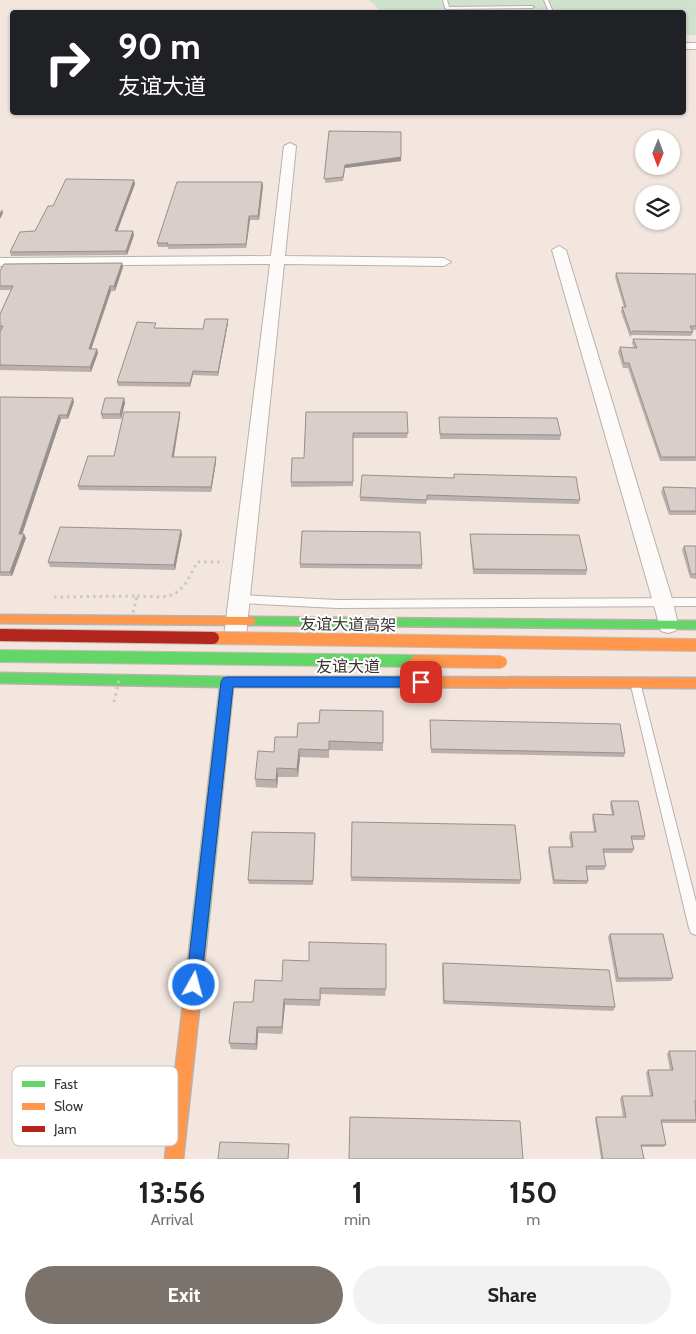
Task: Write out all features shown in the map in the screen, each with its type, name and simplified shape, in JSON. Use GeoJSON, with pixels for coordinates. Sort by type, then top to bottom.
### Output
{"type":"FeatureCollection","features":[{"type":"Feature","properties":{"kind":"main road"},"geometry":{"type":"LineString","coordinates":[[0,619],[696,625]]}},
{"type":"Feature","properties":{"kind":"main road","name":"友谊大道高架"},"geometry":{"type":"LineString","coordinates":[[0,635],[696,645]]}},
{"type":"Feature","properties":{"kind":"main road"},"geometry":{"type":"LineString","coordinates":[[0,656],[509,662]]}},
{"type":"Feature","properties":{"kind":"main road","name":"友谊大道"},"geometry":{"type":"LineString","coordinates":[[0,678],[227,682],[696,683]]}},
{"type":"Feature","properties":{"kind":"main road"},"geometry":{"type":"LineString","coordinates":[[178,1123],[227,682]]}},
{"type":"Feature","properties":{"kind":"main road"},"geometry":{"type":"LineString","coordinates":[[174,1159],[175,1146]]}},
{"type":"Feature","properties":{"kind":"street"},"geometry":{"type":"LineString","coordinates":[[227,682],[238,620],[290,146]]}},
{"type":"Feature","properties":{"kind":"street"},"geometry":{"type":"LineString","coordinates":[[559,250],[663,602],[668,625]]}},
{"type":"Feature","properties":{"kind":"street"},"geometry":{"type":"LineString","coordinates":[[0,262],[277,260],[444,262]]}},
{"type":"Feature","properties":{"kind":"lane"},"geometry":{"type":"LineString","coordinates":[[445,0],[447,8],[533,10],[530,0]]}},
{"type":"Feature","properties":{"kind":"lane"},"geometry":{"type":"LineString","coordinates":[[240,599],[337,604],[696,602]]}},
{"type":"Feature","properties":{"kind":"lane"},"geometry":{"type":"LineString","coordinates":[[635,682],[696,928]]}},
{"type":"Feature","properties":{"kind":"path"},"geometry":{"type":"LineString","coordinates":[[137,596],[169,598],[185,589],[197,562],[244,563]]}},
{"type":"Feature","properties":{"kind":"green space"},"geometry":{"type":"Polygon","coordinates":[[[369,0],[696,0],[696,35],[686,35],[686,10],[380,10],[369,0]]]}},
{"type":"Feature","properties":{"kind":"building"},"geometry":{"type":"Polygon","coordinates":[[[329,131],[401,132],[401,157],[345,165],[343,177],[324,179],[329,131]]]}},
{"type":"Feature","properties":{"kind":"building"},"geometry":{"type":"Polygon","coordinates":[[[66,179],[134,180],[115,231],[133,231],[126,251],[10,252],[20,232],[35,231],[48,206],[53,206],[66,179]]]}},
{"type":"Feature","properties":{"kind":"building"},"geometry":{"type":"Polygon","coordinates":[[[177,182],[262,182],[258,216],[249,216],[246,244],[167,245],[168,243],[157,243],[177,182]]]}},
{"type":"Feature","properties":{"kind":"building"},"geometry":{"type":"Polygon","coordinates":[[[122,263],[114,286],[110,286],[89,349],[97,349],[90,367],[0,365],[0,332],[3,326],[0,326],[0,314],[13,286],[0,286],[0,271],[4,264],[122,263]]]}},
{"type":"Feature","properties":{"kind":"building"},"geometry":{"type":"Polygon","coordinates":[[[616,273],[696,274],[696,326],[690,326],[693,332],[633,331],[631,333],[622,307],[626,307],[616,273]]]}},
{"type":"Feature","properties":{"kind":"building"},"geometry":{"type":"Polygon","coordinates":[[[205,319],[228,319],[218,372],[193,371],[190,383],[117,382],[137,322],[156,323],[154,328],[203,329],[205,319]]]}},
{"type":"Feature","properties":{"kind":"building"},"geometry":{"type":"Polygon","coordinates":[[[633,339],[696,340],[696,457],[661,457],[629,363],[624,363],[620,347],[637,348],[633,339]]]}},
{"type":"Feature","properties":{"kind":"building"},"geometry":{"type":"Polygon","coordinates":[[[0,397],[73,398],[67,415],[59,415],[19,534],[24,534],[10,572],[0,572],[0,397]]]}},
{"type":"Feature","properties":{"kind":"building"},"geometry":{"type":"Polygon","coordinates":[[[105,398],[124,398],[120,414],[101,414],[105,398]]]}},
{"type":"Feature","properties":{"kind":"building"},"geometry":{"type":"Polygon","coordinates":[[[124,412],[180,412],[172,457],[216,457],[211,487],[78,486],[88,456],[114,456],[124,412]]]}},
{"type":"Feature","properties":{"kind":"building"},"geometry":{"type":"Polygon","coordinates":[[[306,412],[407,412],[408,433],[353,433],[353,482],[291,482],[292,458],[304,458],[306,412]]]}},
{"type":"Feature","properties":{"kind":"building"},"geometry":{"type":"Polygon","coordinates":[[[439,417],[557,418],[561,435],[440,434],[439,417]]]}},
{"type":"Feature","properties":{"kind":"building"},"geometry":{"type":"Polygon","coordinates":[[[454,474],[576,477],[580,500],[427,495],[427,500],[360,497],[362,475],[454,478],[454,474]]]}},
{"type":"Feature","properties":{"kind":"building"},"geometry":{"type":"Polygon","coordinates":[[[663,487],[696,488],[696,511],[670,511],[663,487]]]}},
{"type":"Feature","properties":{"kind":"building"},"geometry":{"type":"Polygon","coordinates":[[[60,527],[181,530],[174,565],[48,562],[60,527]]]}},
{"type":"Feature","properties":{"kind":"building"},"geometry":{"type":"Polygon","coordinates":[[[302,531],[420,532],[422,565],[300,564],[302,531]]]}},
{"type":"Feature","properties":{"kind":"building"},"geometry":{"type":"Polygon","coordinates":[[[470,534],[579,535],[587,570],[474,569],[470,534]]]}},
{"type":"Feature","properties":{"kind":"building"},"geometry":{"type":"Polygon","coordinates":[[[684,546],[696,546],[696,574],[691,574],[684,546]]]}},
{"type":"Feature","properties":{"kind":"building"},"geometry":{"type":"Polygon","coordinates":[[[320,710],[383,711],[383,743],[329,741],[329,750],[299,749],[297,769],[277,768],[276,780],[255,779],[258,751],[274,752],[275,737],[297,737],[298,723],[319,723],[320,710]]]}},
{"type":"Feature","properties":{"kind":"building"},"geometry":{"type":"Polygon","coordinates":[[[430,720],[620,724],[625,753],[431,749],[430,720]]]}},
{"type":"Feature","properties":{"kind":"building"},"geometry":{"type":"Polygon","coordinates":[[[611,801],[638,801],[645,836],[631,836],[634,849],[603,849],[606,866],[586,866],[588,881],[554,880],[549,847],[573,847],[571,832],[596,832],[593,814],[614,815],[611,801]]]}},
{"type":"Feature","properties":{"kind":"building"},"geometry":{"type":"Polygon","coordinates":[[[352,822],[515,825],[521,880],[351,877],[352,822]]]}},
{"type":"Feature","properties":{"kind":"building"},"geometry":{"type":"Polygon","coordinates":[[[252,832],[315,833],[313,881],[248,880],[252,832]]]}},
{"type":"Feature","properties":{"kind":"building"},"geometry":{"type":"Polygon","coordinates":[[[610,934],[663,934],[673,978],[618,978],[610,934]]]}},
{"type":"Feature","properties":{"kind":"building"},"geometry":{"type":"Polygon","coordinates":[[[309,942],[386,944],[386,989],[320,988],[320,1000],[284,999],[282,1027],[257,1027],[256,1044],[229,1043],[234,1002],[253,1002],[255,980],[282,981],[283,960],[309,961],[309,942]]]}},
{"type":"Feature","properties":{"kind":"building"},"geometry":{"type":"Polygon","coordinates":[[[443,963],[609,970],[615,1007],[444,1001],[443,963]]]}},
{"type":"Feature","properties":{"kind":"building"},"geometry":{"type":"Polygon","coordinates":[[[669,1051],[696,1051],[696,1120],[661,1120],[666,1145],[641,1145],[644,1159],[603,1159],[596,1117],[626,1117],[622,1096],[653,1096],[648,1070],[673,1070],[669,1051]]]}},
{"type":"Feature","properties":{"kind":"building"},"geometry":{"type":"Polygon","coordinates":[[[350,1117],[520,1121],[523,1159],[349,1159],[350,1117]]]}},
{"type":"Feature","properties":{"kind":"building"},"geometry":{"type":"Polygon","coordinates":[[[220,1142],[289,1144],[288,1159],[218,1159],[220,1142]]]}},
{"type":"Feature","properties":{"kind":"traffic: fast"},"geometry":{"type":"LineString","coordinates":[[250,621],[696,625]]}},
{"type":"Feature","properties":{"kind":"traffic: fast"},"geometry":{"type":"LineString","coordinates":[[0,656],[416,661]]}},
{"type":"Feature","properties":{"kind":"traffic: fast"},"geometry":{"type":"LineString","coordinates":[[0,678],[227,682],[398,682]]}},
{"type":"Feature","properties":{"kind":"traffic: fast"},"geometry":{"type":"LineString","coordinates":[[198,945],[227,682]]}},
{"type":"Feature","properties":{"kind":"traffic: slow"},"geometry":{"type":"LineString","coordinates":[[0,619],[250,621]]}},
{"type":"Feature","properties":{"kind":"traffic: slow"},"geometry":{"type":"LineString","coordinates":[[213,638],[696,645]]}},
{"type":"Feature","properties":{"kind":"traffic: slow"},"geometry":{"type":"LineString","coordinates":[[416,661],[501,662]]}},
{"type":"Feature","properties":{"kind":"traffic: slow"},"geometry":{"type":"LineString","coordinates":[[398,682],[696,683]]}},
{"type":"Feature","properties":{"kind":"traffic: slow"},"geometry":{"type":"LineString","coordinates":[[178,1123],[198,945]]}},
{"type":"Feature","properties":{"kind":"traffic: slow"},"geometry":{"type":"LineString","coordinates":[[174,1159],[175,1146]]}},
{"type":"Feature","properties":{"kind":"traffic: jam"},"geometry":{"type":"LineString","coordinates":[[0,635],[213,638]]}},
{"type":"Feature","properties":{"kind":"route"},"geometry":{"type":"LineString","coordinates":[[194,985],[227,682],[421,682]]}}]}
